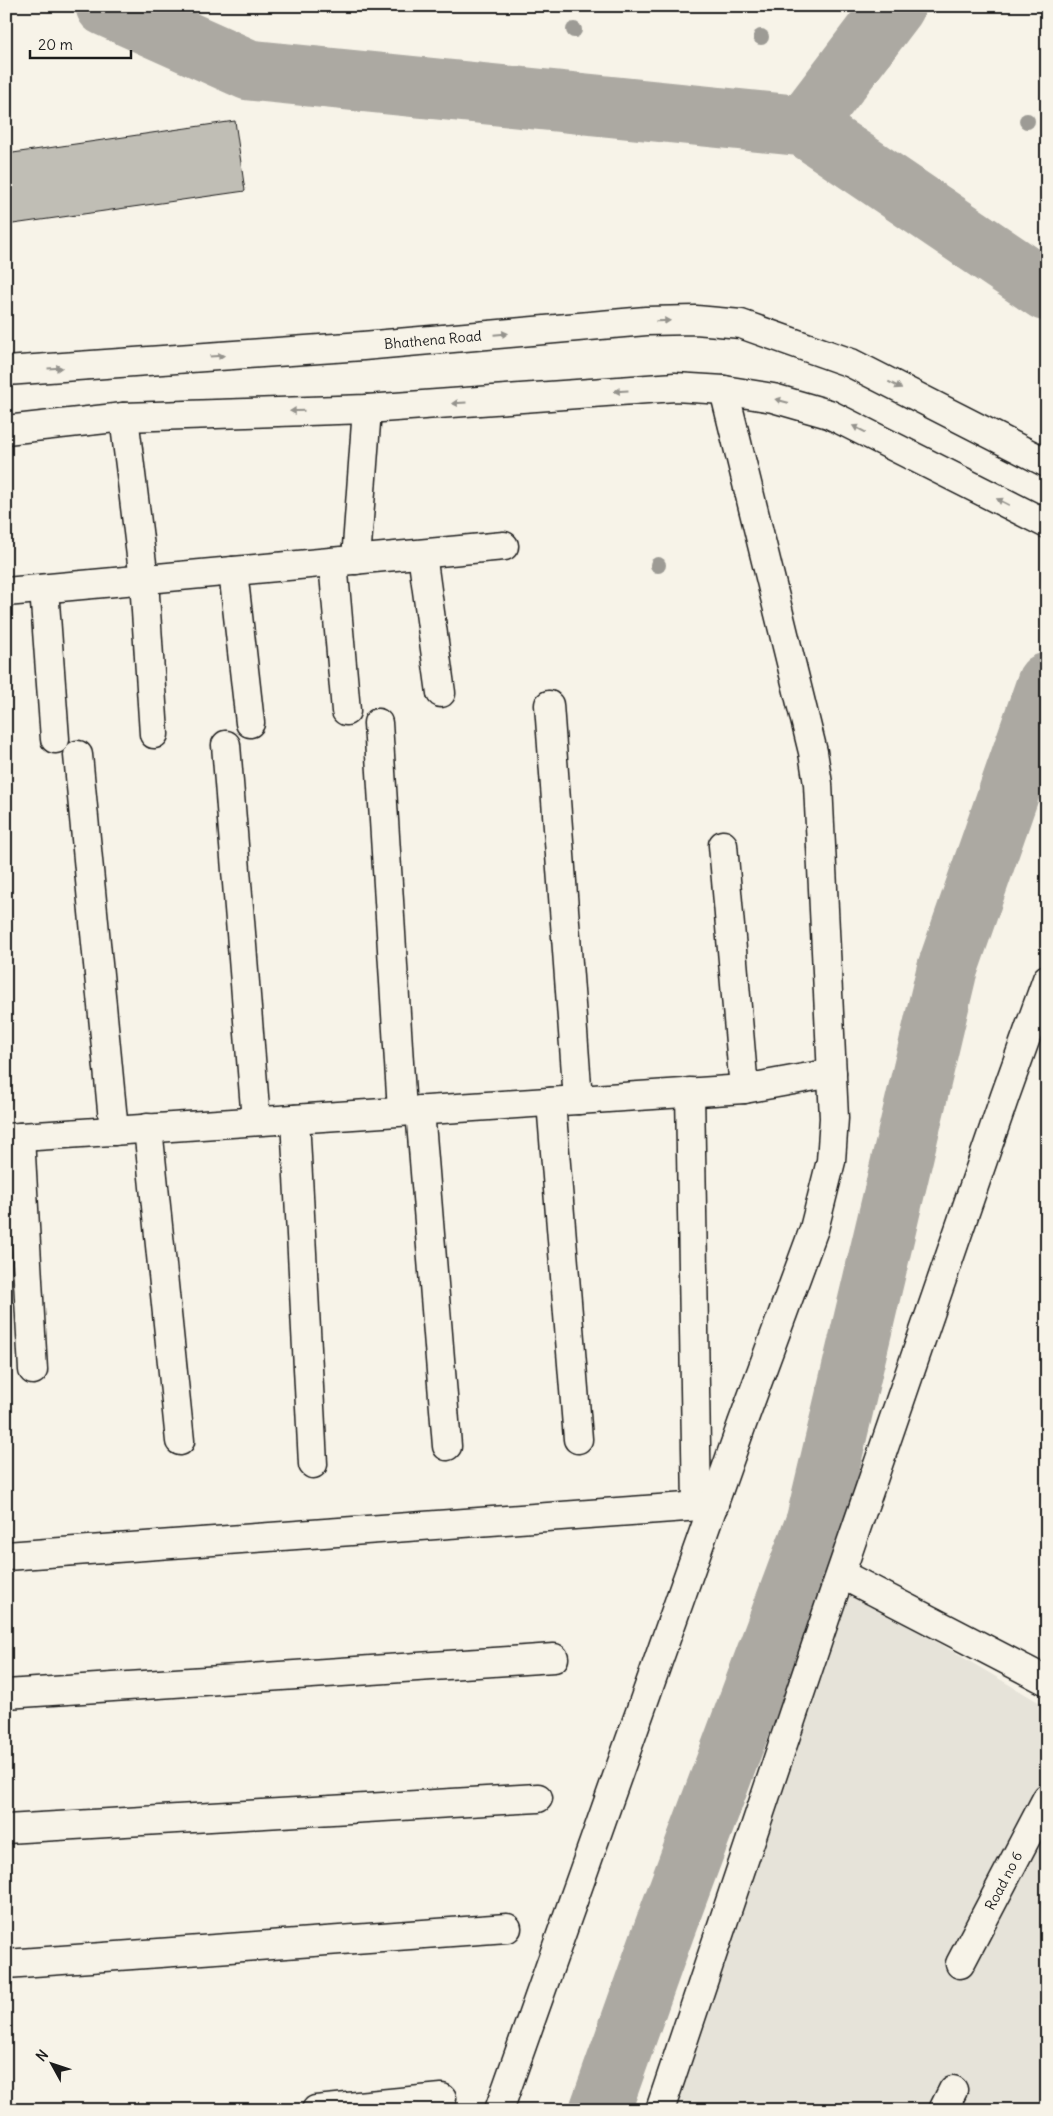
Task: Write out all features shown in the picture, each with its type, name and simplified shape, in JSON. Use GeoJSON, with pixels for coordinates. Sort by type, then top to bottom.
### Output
{"type":"FeatureCollection","features":[{"type":"Feature","properties":{"kind":"street","name":"Bhathena Road"},"geometry":{"type":"LineString","coordinates":[[6,371],[363,346],[646,321],[696,320],[741,324],[851,363],[1047,463]]}},
{"type":"Feature","properties":{"kind":"street"},"geometry":{"type":"LineString","coordinates":[[6,430],[124,417],[367,409],[675,387],[724,390],[773,398],[829,414],[1047,524]]}},
{"type":"Feature","properties":{"kind":"street"},"geometry":{"type":"LineString","coordinates":[[499,2110],[705,1505],[814,1229],[831,1161],[834,1118],[821,821],[813,752],[724,390]]}},
{"type":"Feature","properties":{"kind":"street"},"geometry":{"type":"LineString","coordinates":[[346,711],[344,561],[367,409]]}},
{"type":"Feature","properties":{"kind":"street"},"geometry":{"type":"LineString","coordinates":[[124,417],[144,580],[154,734]]}},
{"type":"Feature","properties":{"kind":"street"},"geometry":{"type":"LineString","coordinates":[[6,592],[504,546]]}},
{"type":"Feature","properties":{"kind":"street"},"geometry":{"type":"LineString","coordinates":[[422,554],[441,693]]}},
{"type":"Feature","properties":{"kind":"street"},"geometry":{"type":"LineString","coordinates":[[233,572],[250,723]]}},
{"type":"Feature","properties":{"kind":"street"},"geometry":{"type":"LineString","coordinates":[[44,589],[55,738]]}},
{"type":"Feature","properties":{"kind":"street"},"geometry":{"type":"LineString","coordinates":[[548,705],[578,1100]]}},
{"type":"Feature","properties":{"kind":"street"},"geometry":{"type":"LineString","coordinates":[[378,723],[411,1111],[447,1446]]}},
{"type":"Feature","properties":{"kind":"street"},"geometry":{"type":"LineString","coordinates":[[226,745],[256,1121]]}},
{"type":"Feature","properties":{"kind":"street"},"geometry":{"type":"LineString","coordinates":[[78,755],[114,1131]]}},
{"type":"Feature","properties":{"kind":"street"},"geometry":{"type":"LineString","coordinates":[[723,845],[744,1089]]}},
{"type":"Feature","properties":{"kind":"street"},"geometry":{"type":"LineString","coordinates":[[660,2110],[841,1574],[1047,979]]}},
{"type":"Feature","properties":{"kind":"street"},"geometry":{"type":"LineString","coordinates":[[33,1370],[13,1138],[744,1089],[832,1073]]}},
{"type":"Feature","properties":{"kind":"street"},"geometry":{"type":"LineString","coordinates":[[690,1092],[705,1505]]}},
{"type":"Feature","properties":{"kind":"street"},"geometry":{"type":"LineString","coordinates":[[551,1102],[578,1439]]}},
{"type":"Feature","properties":{"kind":"street"},"geometry":{"type":"LineString","coordinates":[[295,1119],[313,1464]]}},
{"type":"Feature","properties":{"kind":"street"},"geometry":{"type":"LineString","coordinates":[[148,1128],[180,1442]]}},
{"type":"Feature","properties":{"kind":"street"},"geometry":{"type":"LineString","coordinates":[[6,1556],[705,1505]]}},
{"type":"Feature","properties":{"kind":"street"},"geometry":{"type":"LineString","coordinates":[[841,1574],[1047,1680]]}},
{"type":"Feature","properties":{"kind":"street"},"geometry":{"type":"LineString","coordinates":[[6,1694],[554,1658]]}},
{"type":"Feature","properties":{"kind":"street"},"geometry":{"type":"LineString","coordinates":[[6,1828],[538,1798]]}},
{"type":"Feature","properties":{"kind":"street","name":"Road no 6"},"geometry":{"type":"LineString","coordinates":[[960,1964],[1047,1798]]}},
{"type":"Feature","properties":{"kind":"street"},"geometry":{"type":"LineString","coordinates":[[6,1964],[507,1928]]}},
{"type":"Feature","properties":{"kind":"street"},"geometry":{"type":"LineString","coordinates":[[316,2110],[442,2098]]}},
{"type":"Feature","properties":{"kind":"shaded area"},"geometry":{"type":"Polygon","coordinates":[[[847,1589],[1047,1707],[1047,2110],[670,2110],[847,1589]]]}},
{"type":"Feature","properties":{"kind":"building"},"geometry":{"type":"Polygon","coordinates":[[[235,121],[245,191],[6,225],[6,154],[235,121]]]}},
{"type":"Feature","properties":{"kind":"waterway"},"geometry":{"type":"LineString","coordinates":[[106,6],[249,70],[804,126],[895,6]]}},
{"type":"Feature","properties":{"kind":"waterway"},"geometry":{"type":"LineString","coordinates":[[804,126],[1047,291]]}},
{"type":"Feature","properties":{"kind":"waterway"},"geometry":{"type":"LineString","coordinates":[[600,2110],[664,1930],[816,1522],[947,970],[1047,683]]}}]}
